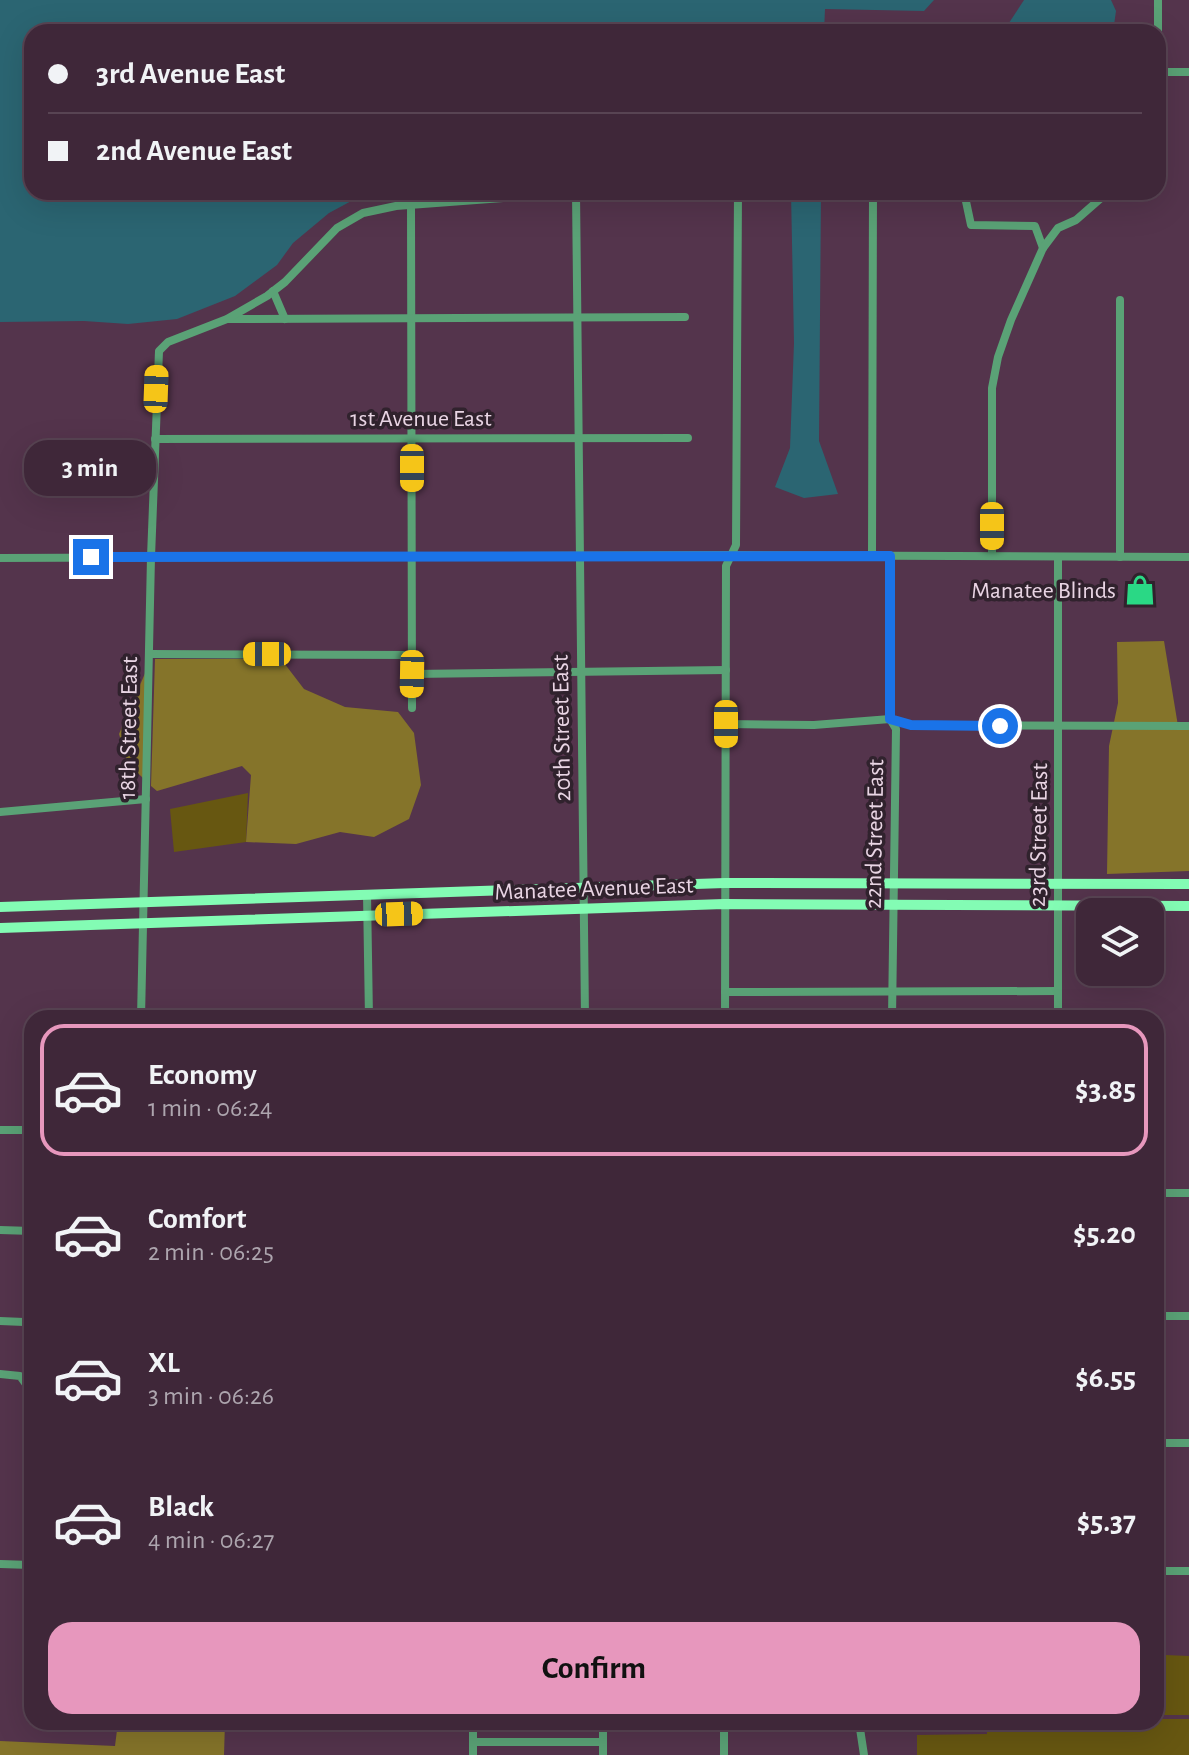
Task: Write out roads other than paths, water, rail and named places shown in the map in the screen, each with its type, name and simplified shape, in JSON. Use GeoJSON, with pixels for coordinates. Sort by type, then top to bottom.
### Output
{"type":"FeatureCollection","features":[{"type":"Feature","properties":{"kind":"main road","name":"Manatee Avenue East"},"geometry":{"type":"LineString","coordinates":[[0,907],[725,883],[1189,884]]}},
{"type":"Feature","properties":{"kind":"main road","name":"Manatee Avenue East"},"geometry":{"type":"LineString","coordinates":[[0,928],[724,904],[1189,906]]}},
{"type":"Feature","properties":{"kind":"street"},"geometry":{"type":"LineString","coordinates":[[1158,0],[1158,24]]}},
{"type":"Feature","properties":{"kind":"street"},"geometry":{"type":"LineString","coordinates":[[1166,73],[1189,72]]}},
{"type":"Feature","properties":{"kind":"street"},"geometry":{"type":"LineString","coordinates":[[227,319],[285,282],[325,238],[349,220],[378,209],[480,200]]}},
{"type":"Feature","properties":{"kind":"street","name":"20th Street East"},"geometry":{"type":"LineString","coordinates":[[576,200],[585,1010]]}},
{"type":"Feature","properties":{"kind":"street"},"geometry":{"type":"LineString","coordinates":[[725,1010],[726,566],[736,545],[738,200]]}},
{"type":"Feature","properties":{"kind":"street"},"geometry":{"type":"LineString","coordinates":[[872,555],[873,200]]}},
{"type":"Feature","properties":{"kind":"street"},"geometry":{"type":"LineString","coordinates":[[966,200],[971,225],[1035,226],[1043,248]]}},
{"type":"Feature","properties":{"kind":"street"},"geometry":{"type":"LineString","coordinates":[[992,556],[992,388],[998,357],[1043,248],[1058,228],[1076,220],[1099,200]]}},
{"type":"Feature","properties":{"kind":"street"},"geometry":{"type":"LineString","coordinates":[[411,205],[412,708]]}},
{"type":"Feature","properties":{"kind":"street"},"geometry":{"type":"LineString","coordinates":[[273,291],[285,319]]}},
{"type":"Feature","properties":{"kind":"street"},"geometry":{"type":"LineString","coordinates":[[1120,300],[1120,557]]}},
{"type":"Feature","properties":{"kind":"street"},"geometry":{"type":"LineString","coordinates":[[227,319],[685,317]]}},
{"type":"Feature","properties":{"kind":"street","name":"18th Street East"},"geometry":{"type":"LineString","coordinates":[[141,1010],[157,363],[161,348],[168,342],[227,319]]}},
{"type":"Feature","properties":{"kind":"street","name":"1st Avenue East"},"geometry":{"type":"LineString","coordinates":[[155,439],[688,438]]}},
{"type":"Feature","properties":{"kind":"street","name":"22nd Street East"},"geometry":{"type":"LineString","coordinates":[[890,556],[890,719],[896,729],[892,1010]]}},
{"type":"Feature","properties":{"kind":"street","name":"23rd Street East"},"geometry":{"type":"LineString","coordinates":[[1058,557],[1058,1010]]}},
{"type":"Feature","properties":{"kind":"street"},"geometry":{"type":"LineString","coordinates":[[0,558],[1189,557]]}},
{"type":"Feature","properties":{"kind":"street"},"geometry":{"type":"LineString","coordinates":[[150,654],[412,655]]}},
{"type":"Feature","properties":{"kind":"street"},"geometry":{"type":"LineString","coordinates":[[412,674],[726,670]]}},
{"type":"Feature","properties":{"kind":"street"},"geometry":{"type":"LineString","coordinates":[[726,724],[814,725],[890,719],[911,725],[1189,726]]}},
{"type":"Feature","properties":{"kind":"street"},"geometry":{"type":"LineString","coordinates":[[0,812],[146,799]]}},
{"type":"Feature","properties":{"kind":"street"},"geometry":{"type":"LineString","coordinates":[[367,894],[369,1010]]}},
{"type":"Feature","properties":{"kind":"street"},"geometry":{"type":"LineString","coordinates":[[725,992],[1058,991]]}},
{"type":"Feature","properties":{"kind":"street"},"geometry":{"type":"LineString","coordinates":[[0,1130],[24,1130]]}},
{"type":"Feature","properties":{"kind":"street"},"geometry":{"type":"LineString","coordinates":[[1164,1193],[1189,1193]]}},
{"type":"Feature","properties":{"kind":"street"},"geometry":{"type":"LineString","coordinates":[[0,1230],[24,1231]]}},
{"type":"Feature","properties":{"kind":"street"},"geometry":{"type":"LineString","coordinates":[[1164,1316],[1189,1316]]}},
{"type":"Feature","properties":{"kind":"street"},"geometry":{"type":"LineString","coordinates":[[0,1321],[24,1322]]}},
{"type":"Feature","properties":{"kind":"street"},"geometry":{"type":"LineString","coordinates":[[0,1374],[20,1376],[24,1382]]}},
{"type":"Feature","properties":{"kind":"street"},"geometry":{"type":"LineString","coordinates":[[1164,1443],[1189,1443]]}},
{"type":"Feature","properties":{"kind":"street"},"geometry":{"type":"LineString","coordinates":[[0,1564],[24,1565]]}},
{"type":"Feature","properties":{"kind":"street"},"geometry":{"type":"LineString","coordinates":[[1164,1571],[1189,1571]]}},
{"type":"Feature","properties":{"kind":"street"},"geometry":{"type":"LineString","coordinates":[[473,1730],[473,1755]]}},
{"type":"Feature","properties":{"kind":"street"},"geometry":{"type":"LineString","coordinates":[[603,1730],[603,1755]]}},
{"type":"Feature","properties":{"kind":"street"},"geometry":{"type":"LineString","coordinates":[[724,1730],[724,1755]]}},
{"type":"Feature","properties":{"kind":"street"},"geometry":{"type":"LineString","coordinates":[[860,1730],[864,1755]]}},
{"type":"Feature","properties":{"kind":"street"},"geometry":{"type":"LineString","coordinates":[[473,1742],[603,1742]]}},
{"type":"Feature","properties":{"kind":"water"},"geometry":{"type":"Polygon","coordinates":[[[0,0],[934,0],[924,11],[825,9],[824,24],[24,24],[24,200],[353,200],[329,213],[293,243],[277,265],[235,296],[177,319],[128,324],[0,322],[0,0]]]}},
{"type":"Feature","properties":{"kind":"water"},"geometry":{"type":"Polygon","coordinates":[[[1024,0],[1111,0],[1116,11],[1114,24],[1008,24],[1024,0]]]}},
{"type":"Feature","properties":{"kind":"water"},"geometry":{"type":"Polygon","coordinates":[[[791,200],[821,200],[819,441],[838,494],[804,498],[775,487],[790,448],[794,343],[791,200]]]}},
{"type":"Feature","properties":{"kind":"place","name":"Manatee Blinds"},"geometry":{"type":"Point","coordinates":[1140,590]}}]}
